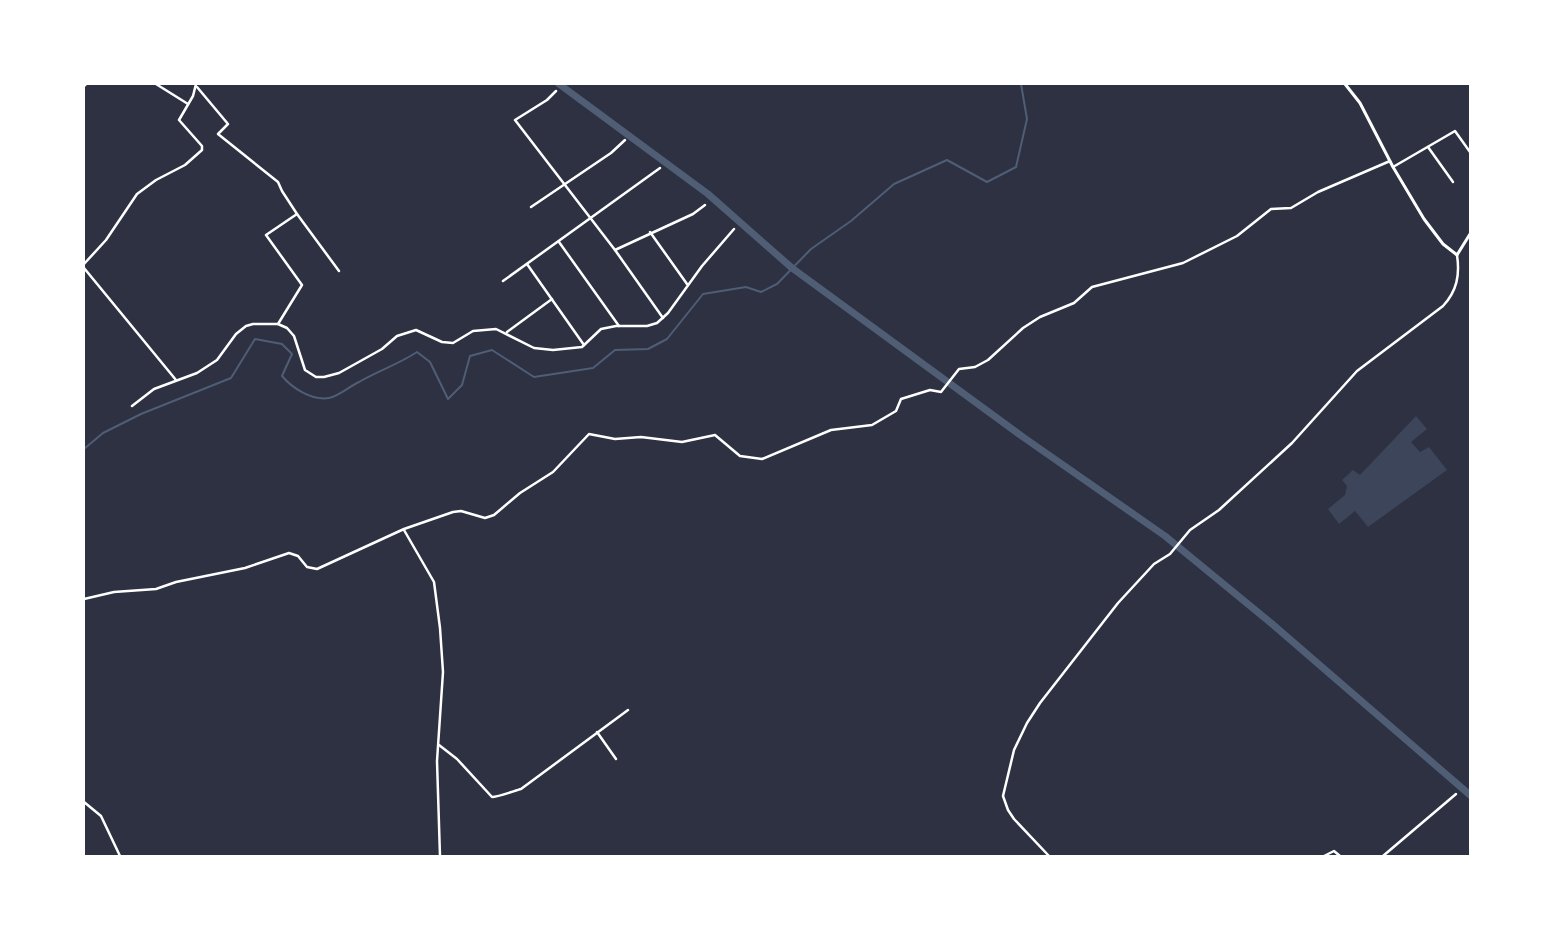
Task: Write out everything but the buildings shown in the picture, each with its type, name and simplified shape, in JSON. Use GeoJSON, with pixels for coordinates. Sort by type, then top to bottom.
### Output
{"type":"FeatureCollection","features":[{"type":"Feature","properties":{"kind":"street"},"geometry":{"type":"LineString","coordinates":[[156,84],[188,104]]}},
{"type":"Feature","properties":{"kind":"street"},"geometry":{"type":"LineString","coordinates":[[1344,84],[1360,103],[1393,167],[1424,219],[1443,244],[1457,255]]}},
{"type":"Feature","properties":{"kind":"street"},"geometry":{"type":"LineString","coordinates":[[176,380],[84,266],[106,240],[137,194],[156,180],[185,165],[202,150],[202,146],[179,120],[197,85],[228,124],[218,134],[278,182],[297,214],[338,271]]}},
{"type":"Feature","properties":{"kind":"street"},"geometry":{"type":"LineString","coordinates":[[556,91],[547,100],[515,120],[592,219],[663,318]]}},
{"type":"Feature","properties":{"kind":"street"},"geometry":{"type":"LineString","coordinates":[[1393,167],[1455,131],[1470,152]]}},
{"type":"Feature","properties":{"kind":"street"},"geometry":{"type":"LineString","coordinates":[[532,207],[611,153],[625,140]]}},
{"type":"Feature","properties":{"kind":"street"},"geometry":{"type":"LineString","coordinates":[[1428,147],[1453,182]]}},
{"type":"Feature","properties":{"kind":"street"},"geometry":{"type":"LineString","coordinates":[[84,599],[114,592],[156,589],[176,582],[245,568],[289,553],[298,556],[307,567],[317,569],[404,529],[456,511],[482,517],[494,515],[520,493],[553,472],[589,434],[615,439],[640,437],[682,442],[715,435],[740,456],[762,459],[831,430],[872,425],[896,411],[901,399],[909,395],[930,390],[941,392],[959,369],[975,367],[988,360],[1022,328],[1040,317],[1074,303],[1092,286],[1183,263],[1237,236],[1271,209],[1291,208],[1326,188],[1390,161]]}},
{"type":"Feature","properties":{"kind":"street"},"geometry":{"type":"LineString","coordinates":[[503,281],[592,219],[660,168]]}},
{"type":"Feature","properties":{"kind":"street"},"geometry":{"type":"LineString","coordinates":[[615,250],[650,232],[693,214],[705,205]]}},
{"type":"Feature","properties":{"kind":"street"},"geometry":{"type":"LineString","coordinates":[[278,324],[302,285],[266,235],[297,214]]}},
{"type":"Feature","properties":{"kind":"street"},"geometry":{"type":"LineString","coordinates":[[132,406],[154,389],[197,373],[216,360],[236,334],[246,326],[253,324],[278,324],[287,328],[294,336],[305,370],[316,377],[324,377],[358,363],[382,349],[397,336],[409,331],[425,333],[442,342],[453,343],[473,331],[485,329],[507,332],[534,348],[567,349],[584,345],[601,329],[619,326],[647,326],[657,323],[663,318],[687,284],[734,229]]}},
{"type":"Feature","properties":{"kind":"street"},"geometry":{"type":"LineString","coordinates":[[650,232],[687,284]]}},
{"type":"Feature","properties":{"kind":"street"},"geometry":{"type":"LineString","coordinates":[[1049,856],[1019,825],[1008,810],[1004,800],[1004,784],[1016,745],[1040,703],[1118,603],[1158,560],[1173,551],[1188,533],[1218,510],[1292,443],[1357,372],[1443,306],[1457,283],[1457,255],[1470,234]]}},
{"type":"Feature","properties":{"kind":"street"},"geometry":{"type":"LineString","coordinates":[[560,242],[619,326]]}},
{"type":"Feature","properties":{"kind":"street"},"geometry":{"type":"LineString","coordinates":[[527,264],[584,345]]}},
{"type":"Feature","properties":{"kind":"street"},"geometry":{"type":"LineString","coordinates":[[507,332],[552,299]]}},
{"type":"Feature","properties":{"kind":"street"},"geometry":{"type":"LineString","coordinates":[[404,529],[406,537],[434,582],[443,672],[437,760],[440,856]]}},
{"type":"Feature","properties":{"kind":"street"},"geometry":{"type":"LineString","coordinates":[[439,745],[456,759],[492,797],[496,797],[504,792],[522,789],[628,710]]}},
{"type":"Feature","properties":{"kind":"street"},"geometry":{"type":"LineString","coordinates":[[597,732],[616,759]]}},
{"type":"Feature","properties":{"kind":"street"},"geometry":{"type":"LineString","coordinates":[[1383,856],[1456,794]]}},
{"type":"Feature","properties":{"kind":"street"},"geometry":{"type":"LineString","coordinates":[[84,802],[101,816],[120,856]]}},
{"type":"Feature","properties":{"kind":"street"},"geometry":{"type":"LineString","coordinates":[[1324,856],[1334,851],[1340,856]]}},
{"type":"Feature","properties":{"kind":"shaded area"},"geometry":{"type":"Polygon","coordinates":[[[1416,416],[1427,429],[1411,442],[1420,452],[1429,447],[1447,470],[1368,527],[1355,511],[1339,524],[1328,509],[1345,495],[1347,486],[1342,480],[1353,470],[1360,475],[1416,416]]]}},
{"type":"Feature","properties":{"kind":"waterway"},"geometry":{"type":"LineString","coordinates":[[559,84],[708,194],[792,268],[1023,437],[1165,536],[1271,623],[1470,795]]}},
{"type":"Feature","properties":{"kind":"waterway"},"geometry":{"type":"LineString","coordinates":[[84,449],[103,433],[141,414],[231,378],[255,339],[282,344],[292,354],[282,376],[303,393],[316,398],[329,398],[337,395],[417,352],[430,362],[448,399],[462,385],[470,356],[492,350],[534,377],[593,368],[615,350],[648,349],[667,339],[703,294],[746,287],[761,292],[777,284],[811,249],[851,221],[894,184],[947,160],[987,182],[1016,167],[1027,119],[1021,84]]}}]}
